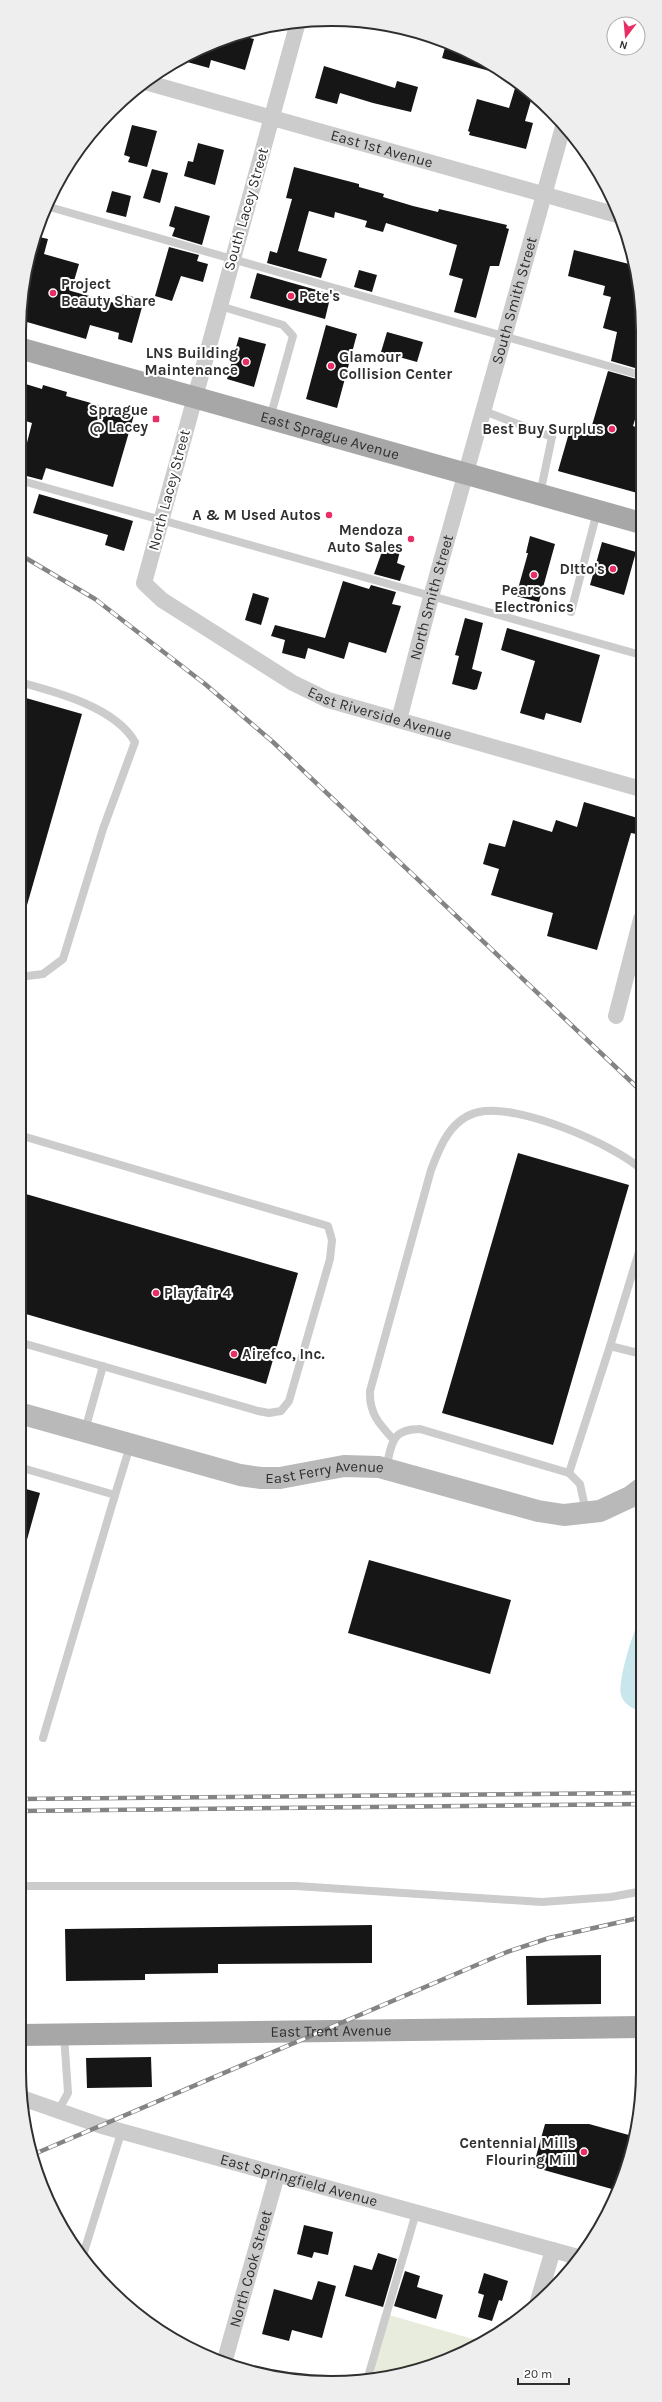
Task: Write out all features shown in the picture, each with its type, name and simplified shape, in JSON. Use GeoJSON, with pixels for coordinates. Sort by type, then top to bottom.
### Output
{"type":"FeatureCollection","features":[{"type":"Feature","properties":{"kind":"main road","name":"East Sprague Avenue"},"geometry":{"type":"LineString","coordinates":[[26,350],[636,522]]}},
{"type":"Feature","properties":{"kind":"main road","name":"East Trent Avenue"},"geometry":{"type":"LineString","coordinates":[[26,2036],[636,2028]]}},
{"type":"Feature","properties":{"kind":"street","name":"South Lacey Street"},"geometry":{"type":"LineString","coordinates":[[194,397],[296,28]]}},
{"type":"Feature","properties":{"kind":"street","name":"East 1st Avenue"},"geometry":{"type":"LineString","coordinates":[[152,84],[613,214]]}},
{"type":"Feature","properties":{"kind":"street","name":"South Smith Street"},"geometry":{"type":"LineString","coordinates":[[467,474],[562,132]]}},
{"type":"Feature","properties":{"kind":"street","name":"North Lacey Street"},"geometry":{"type":"LineString","coordinates":[[144,583],[194,397]]}},
{"type":"Feature","properties":{"kind":"street","name":"North Smith Street"},"geometry":{"type":"LineString","coordinates":[[399,720],[431,597],[467,474]]}},
{"type":"Feature","properties":{"kind":"street","name":"East Riverside Avenue"},"geometry":{"type":"LineString","coordinates":[[144,583],[162,600],[293,683],[328,700],[636,787]]}},
{"type":"Feature","properties":{"kind":"street"},"geometry":{"type":"LineString","coordinates":[[616,1016],[636,938]]}},
{"type":"Feature","properties":{"kind":"street","name":"East Ferry Avenue"},"geometry":{"type":"LineString","coordinates":[[26,1415],[222,1471],[261,1478],[280,1478],[344,1466],[386,1468],[538,1511],[564,1515],[600,1511],[636,1492]]}},
{"type":"Feature","properties":{"kind":"street","name":"East Springfield Avenue"},"geometry":{"type":"LineString","coordinates":[[28,2100],[58,2111],[277,2175],[574,2256]]}},
{"type":"Feature","properties":{"kind":"street","name":"North Cook Street"},"geometry":{"type":"LineString","coordinates":[[226,2357],[277,2175]]}},
{"type":"Feature","properties":{"kind":"street"},"geometry":{"type":"LineString","coordinates":[[540,2293],[553,2250]]}},
{"type":"Feature","properties":{"kind":"lane"},"geometry":{"type":"LineString","coordinates":[[52,208],[232,260],[636,373]]}},
{"type":"Feature","properties":{"kind":"lane"},"geometry":{"type":"LineString","coordinates":[[220,306],[283,325],[293,336],[270,418]]}},
{"type":"Feature","properties":{"kind":"lane"},"geometry":{"type":"LineString","coordinates":[[484,411],[552,437],[540,495]]}},
{"type":"Feature","properties":{"kind":"lane"},"geometry":{"type":"LineString","coordinates":[[26,482],[636,654]]}},
{"type":"Feature","properties":{"kind":"lane"},"geometry":{"type":"LineString","coordinates":[[571,612],[597,511]]}},
{"type":"Feature","properties":{"kind":"lane"},"geometry":{"type":"LineString","coordinates":[[26,684],[51,691],[106,713],[131,735],[135,742],[103,829],[63,959],[43,974],[26,976]]}},
{"type":"Feature","properties":{"kind":"lane"},"geometry":{"type":"LineString","coordinates":[[393,1439],[373,1414],[370,1403],[370,1391],[432,1170],[440,1146],[452,1128],[479,1112],[505,1110],[545,1121],[607,1147],[636,1166]]}},
{"type":"Feature","properties":{"kind":"lane"},"geometry":{"type":"LineString","coordinates":[[26,1137],[328,1226],[332,1240],[330,1259],[289,1401],[281,1411],[268,1413],[258,1411],[26,1344]]}},
{"type":"Feature","properties":{"kind":"lane"},"geometry":{"type":"LineString","coordinates":[[569,1473],[636,1262]]}},
{"type":"Feature","properties":{"kind":"lane"},"geometry":{"type":"LineString","coordinates":[[610,1346],[636,1352]]}},
{"type":"Feature","properties":{"kind":"lane"},"geometry":{"type":"LineString","coordinates":[[84,1432],[103,1366]]}},
{"type":"Feature","properties":{"kind":"lane"},"geometry":{"type":"LineString","coordinates":[[386,1468],[393,1439],[399,1432],[420,1429],[569,1473],[580,1484],[586,1513]]}},
{"type":"Feature","properties":{"kind":"lane"},"geometry":{"type":"LineString","coordinates":[[43,1738],[130,1445]]}},
{"type":"Feature","properties":{"kind":"lane"},"geometry":{"type":"LineString","coordinates":[[26,1469],[115,1495]]}},
{"type":"Feature","properties":{"kind":"lane"},"geometry":{"type":"LineString","coordinates":[[26,1886],[296,1886],[542,1902],[611,1897],[636,1892]]}},
{"type":"Feature","properties":{"kind":"lane"},"geometry":{"type":"LineString","coordinates":[[58,2111],[68,2093],[64,2035]]}},
{"type":"Feature","properties":{"kind":"lane"},"geometry":{"type":"LineString","coordinates":[[84,2250],[122,2130]]}},
{"type":"Feature","properties":{"kind":"lane"},"geometry":{"type":"LineString","coordinates":[[369,2373],[416,2213]]}},
{"type":"Feature","properties":{"kind":"green space"},"geometry":{"type":"Polygon","coordinates":[[[382,2313],[475,2340],[448,2353],[410,2366],[365,2374],[382,2313]]]}},
{"type":"Feature","properties":{"kind":"water"},"geometry":{"type":"Polygon","coordinates":[[[636,1628],[636,1709],[624,1701],[620,1688],[627,1655],[636,1628]]]}},
{"type":"Feature","properties":{"kind":"building"},"geometry":{"type":"Polygon","coordinates":[[[248,37],[254,39],[245,70],[211,60],[209,68],[187,62],[214,49],[233,42],[248,37]]]}},
{"type":"Feature","properties":{"kind":"building"},"geometry":{"type":"Polygon","coordinates":[[[445,48],[466,57],[491,71],[442,58],[445,48]]]}},
{"type":"Feature","properties":{"kind":"building"},"geometry":{"type":"Polygon","coordinates":[[[324,66],[395,88],[397,81],[418,87],[411,112],[340,93],[337,104],[315,98],[324,66]]]}},
{"type":"Feature","properties":{"kind":"building"},"geometry":{"type":"Polygon","coordinates":[[[515,88],[531,101],[525,121],[533,123],[526,149],[469,135],[470,132],[468,131],[477,99],[509,108],[515,88]]]}},
{"type":"Feature","properties":{"kind":"building"},"geometry":{"type":"Polygon","coordinates":[[[132,125],[157,131],[147,167],[128,162],[130,157],[124,155],[132,125]]]}},
{"type":"Feature","properties":{"kind":"building"},"geometry":{"type":"Polygon","coordinates":[[[198,143],[224,150],[215,185],[184,176],[188,161],[193,162],[198,143]]]}},
{"type":"Feature","properties":{"kind":"building"},"geometry":{"type":"Polygon","coordinates":[[[294,167],[359,184],[359,187],[384,194],[383,197],[413,206],[438,212],[439,209],[507,225],[506,228],[509,229],[499,266],[490,266],[476,318],[454,312],[463,279],[449,275],[457,245],[386,223],[383,232],[365,227],[367,221],[335,212],[334,218],[309,211],[298,251],[327,259],[321,278],[267,263],[270,251],[277,253],[292,199],[286,198],[294,167]]]}},
{"type":"Feature","properties":{"kind":"building"},"geometry":{"type":"Polygon","coordinates":[[[152,169],[168,173],[160,203],[143,198],[152,169]]]}},
{"type":"Feature","properties":{"kind":"building"},"geometry":{"type":"Polygon","coordinates":[[[112,191],[131,196],[126,217],[106,212],[112,191]]]}},
{"type":"Feature","properties":{"kind":"building"},"geometry":{"type":"Polygon","coordinates":[[[175,206],[210,216],[202,245],[172,236],[175,228],[169,226],[175,206]]]}},
{"type":"Feature","properties":{"kind":"building"},"geometry":{"type":"Polygon","coordinates":[[[41,237],[48,239],[44,254],[79,264],[71,291],[118,304],[123,294],[144,300],[132,343],[118,339],[119,333],[90,325],[86,339],[26,322],[32,271],[41,237]]]}},
{"type":"Feature","properties":{"kind":"building"},"geometry":{"type":"Polygon","coordinates":[[[169,247],[199,255],[197,261],[208,264],[203,282],[181,276],[172,301],[155,296],[169,247]]]}},
{"type":"Feature","properties":{"kind":"building"},"geometry":{"type":"Polygon","coordinates":[[[574,250],[628,264],[635,311],[635,368],[611,361],[617,332],[603,328],[611,297],[603,295],[605,286],[568,276],[574,250]]]}},
{"type":"Feature","properties":{"kind":"building"},"geometry":{"type":"Polygon","coordinates":[[[359,270],[377,275],[372,292],[354,287],[359,270]]]}},
{"type":"Feature","properties":{"kind":"building","name":"Pete's"},"geometry":{"type":"Polygon","coordinates":[[[257,273],[331,294],[325,319],[250,298],[257,273]]]}},
{"type":"Feature","properties":{"kind":"building","name":"Glamour Collision Center"},"geometry":{"type":"Polygon","coordinates":[[[326,325],[357,334],[337,408],[306,399],[326,325]]]}},
{"type":"Feature","properties":{"kind":"building"},"geometry":{"type":"Polygon","coordinates":[[[387,332],[423,342],[417,362],[381,352],[387,332]]]}},
{"type":"Feature","properties":{"kind":"building","name":"LNS Building Maintenance"},"geometry":{"type":"Polygon","coordinates":[[[239,337],[266,344],[254,387],[227,379],[239,337]]]}},
{"type":"Feature","properties":{"kind":"building","name":"Best Buy Surplus"},"geometry":{"type":"Polygon","coordinates":[[[608,371],[636,379],[636,416],[633,426],[636,427],[636,493],[558,471],[571,426],[590,432],[608,371]]]}},
{"type":"Feature","properties":{"kind":"building"},"geometry":{"type":"Polygon","coordinates":[[[26,384],[42,389],[43,385],[67,392],[66,396],[134,415],[113,487],[46,468],[42,480],[26,476],[26,447],[32,423],[26,421],[26,384]]]}},
{"type":"Feature","properties":{"kind":"building"},"geometry":{"type":"Polygon","coordinates":[[[39,494],[133,521],[124,551],[105,545],[108,535],[33,513],[39,494]]]}},
{"type":"Feature","properties":{"kind":"building","name":"Pearsons Electronics"},"geometry":{"type":"Polygon","coordinates":[[[530,536],[555,544],[539,602],[516,596],[528,553],[526,553],[530,536]]]}},
{"type":"Feature","properties":{"kind":"building","name":"D!tto's"},"geometry":{"type":"Polygon","coordinates":[[[602,542],[636,552],[624,595],[590,585],[602,542]]]}},
{"type":"Feature","properties":{"kind":"building"},"geometry":{"type":"Polygon","coordinates":[[[385,543],[401,547],[397,563],[405,566],[400,581],[374,574],[385,543]]]}},
{"type":"Feature","properties":{"kind":"building"},"geometry":{"type":"Polygon","coordinates":[[[343,581],[369,589],[371,585],[396,592],[392,604],[401,606],[386,653],[349,642],[344,659],[308,648],[305,659],[282,653],[285,640],[271,636],[275,625],[325,638],[343,581]]]}},
{"type":"Feature","properties":{"kind":"building"},"geometry":{"type":"Polygon","coordinates":[[[253,593],[269,598],[261,625],[245,620],[253,593]]]}},
{"type":"Feature","properties":{"kind":"building"},"geometry":{"type":"Polygon","coordinates":[[[465,618],[483,623],[472,669],[482,672],[477,689],[474,690],[452,684],[459,656],[455,655],[465,618]]]}},
{"type":"Feature","properties":{"kind":"building"},"geometry":{"type":"Polygon","coordinates":[[[507,628],[600,655],[581,723],[546,713],[544,720],[520,713],[535,661],[501,650],[507,628]]]}},
{"type":"Feature","properties":{"kind":"building"},"geometry":{"type":"Polygon","coordinates":[[[26,698],[82,714],[26,909],[26,698]]]}},
{"type":"Feature","properties":{"kind":"building"},"geometry":{"type":"Polygon","coordinates":[[[584,802],[636,818],[636,834],[631,833],[597,950],[547,936],[553,913],[491,895],[499,869],[483,864],[489,843],[505,847],[513,820],[552,832],[556,820],[577,827],[584,802]]]}},
{"type":"Feature","properties":{"kind":"building"},"geometry":{"type":"Polygon","coordinates":[[[518,1153],[629,1185],[553,1445],[442,1413],[518,1153]]]}},
{"type":"Feature","properties":{"kind":"building","name":"Playfair 4"},"geometry":{"type":"Polygon","coordinates":[[[26,1194],[298,1273],[266,1384],[26,1314],[26,1194]]]}},
{"type":"Feature","properties":{"kind":"building"},"geometry":{"type":"Polygon","coordinates":[[[26,1489],[40,1493],[26,1543],[26,1489]]]}},
{"type":"Feature","properties":{"kind":"building"},"geometry":{"type":"Polygon","coordinates":[[[369,1560],[511,1600],[490,1674],[348,1633],[369,1560]]]}},
{"type":"Feature","properties":{"kind":"building"},"geometry":{"type":"Polygon","coordinates":[[[372,1925],[372,1963],[218,1964],[218,1973],[145,1974],[145,1980],[66,1981],[65,1929],[372,1925]]]}},
{"type":"Feature","properties":{"kind":"building"},"geometry":{"type":"Polygon","coordinates":[[[601,1955],[601,2004],[527,2005],[526,1956],[601,1955]]]}},
{"type":"Feature","properties":{"kind":"building"},"geometry":{"type":"Polygon","coordinates":[[[151,2057],[152,2087],[87,2088],[86,2058],[151,2057]]]}},
{"type":"Feature","properties":{"kind":"building","name":"Centennial Mills Flouring Mill"},"geometry":{"type":"Polygon","coordinates":[[[545,2124],[589,2124],[629,2135],[626,2150],[612,2189],[533,2167],[545,2124]]]}},
{"type":"Feature","properties":{"kind":"building"},"geometry":{"type":"Polygon","coordinates":[[[304,2225],[333,2232],[328,2255],[314,2252],[312,2258],[297,2254],[304,2225]]]}},
{"type":"Feature","properties":{"kind":"building"},"geometry":{"type":"Polygon","coordinates":[[[378,2253],[397,2259],[383,2307],[345,2296],[354,2265],[372,2270],[378,2253]]]}},
{"type":"Feature","properties":{"kind":"building"},"geometry":{"type":"Polygon","coordinates":[[[405,2271],[420,2276],[417,2287],[443,2295],[436,2319],[394,2306],[405,2271]]]}},
{"type":"Feature","properties":{"kind":"building"},"geometry":{"type":"Polygon","coordinates":[[[484,2273],[508,2281],[502,2301],[499,2300],[492,2321],[478,2317],[484,2295],[478,2293],[484,2273]]]}},
{"type":"Feature","properties":{"kind":"building"},"geometry":{"type":"Polygon","coordinates":[[[318,2281],[336,2286],[322,2338],[292,2330],[289,2341],[262,2334],[274,2289],[312,2300],[318,2281]]]}},
{"type":"Feature","properties":{"kind":"railway"},"geometry":{"type":"LineString","coordinates":[[26,558],[95,599],[205,684],[273,742],[636,1086]]}},
{"type":"Feature","properties":{"kind":"railway"},"geometry":{"type":"LineString","coordinates":[[26,1799],[636,1793]]}},
{"type":"Feature","properties":{"kind":"railway"},"geometry":{"type":"LineString","coordinates":[[26,1811],[636,1804]]}},
{"type":"Feature","properties":{"kind":"railway"},"geometry":{"type":"LineString","coordinates":[[37,2153],[507,1952],[549,1938],[636,1919]]}},
{"type":"Feature","properties":{"kind":"place","name":"Project Beauty Share"},"geometry":{"type":"Point","coordinates":[53,293]}},
{"type":"Feature","properties":{"kind":"place","name":"Pete's"},"geometry":{"type":"Point","coordinates":[291,296]}},
{"type":"Feature","properties":{"kind":"place","name":"LNS Building Maintenance"},"geometry":{"type":"Point","coordinates":[246,362]}},
{"type":"Feature","properties":{"kind":"place","name":"Glamour Collision Center"},"geometry":{"type":"Point","coordinates":[331,366]}},
{"type":"Feature","properties":{"kind":"place","name":"Sprague @ Lacey"},"geometry":{"type":"Point","coordinates":[156,419]}},
{"type":"Feature","properties":{"kind":"place","name":"Best Buy Surplus"},"geometry":{"type":"Point","coordinates":[612,429]}},
{"type":"Feature","properties":{"kind":"place","name":"A & M Used Autos"},"geometry":{"type":"Point","coordinates":[329,515]}},
{"type":"Feature","properties":{"kind":"place","name":"Mendoza Auto Sales"},"geometry":{"type":"Point","coordinates":[411,539]}},
{"type":"Feature","properties":{"kind":"place","name":"D!tto's"},"geometry":{"type":"Point","coordinates":[613,569]}},
{"type":"Feature","properties":{"kind":"place","name":"Pearsons Electronics"},"geometry":{"type":"Point","coordinates":[534,575]}},
{"type":"Feature","properties":{"kind":"place","name":"Playfair 4"},"geometry":{"type":"Point","coordinates":[156,1293]}},
{"type":"Feature","properties":{"kind":"place","name":"Airefco, Inc."},"geometry":{"type":"Point","coordinates":[234,1354]}},
{"type":"Feature","properties":{"kind":"place","name":"Centennial Mills Flouring Mill"},"geometry":{"type":"Point","coordinates":[584,2152]}}]}
